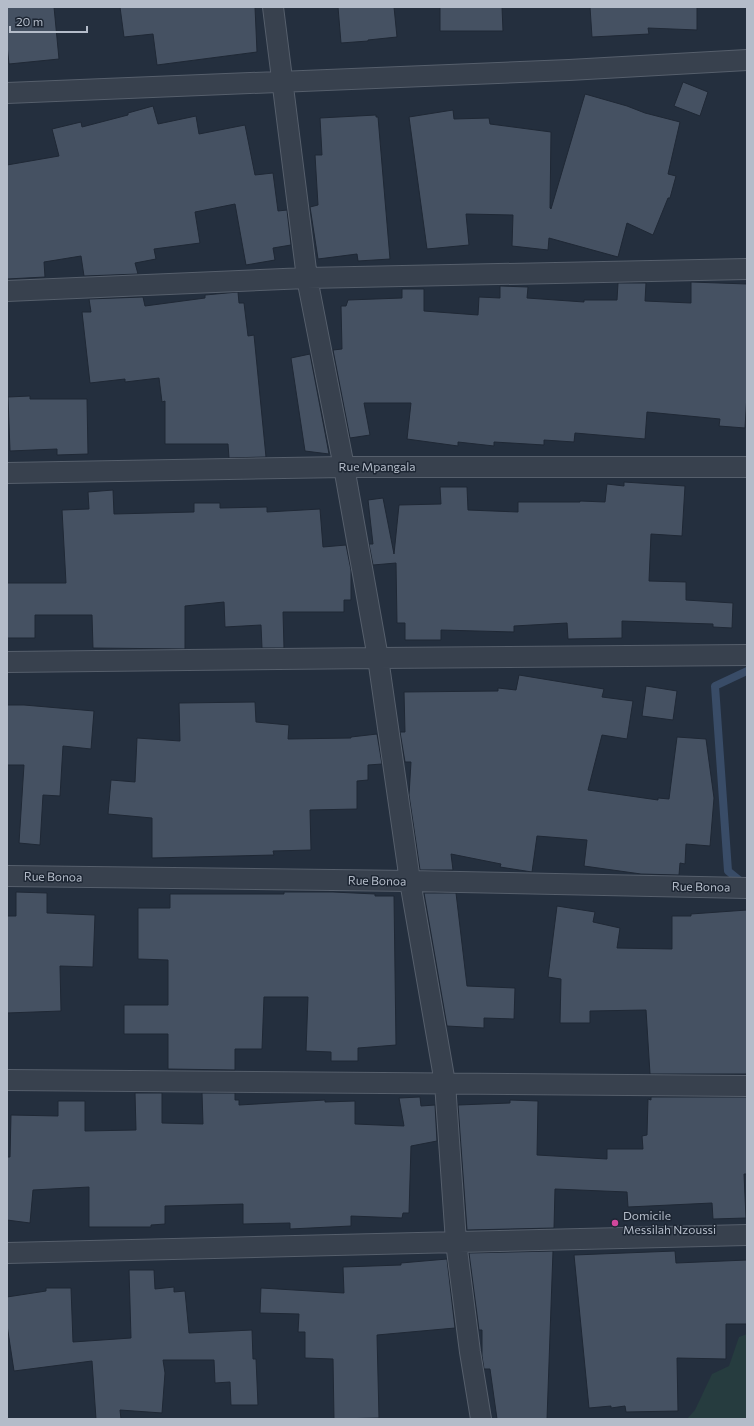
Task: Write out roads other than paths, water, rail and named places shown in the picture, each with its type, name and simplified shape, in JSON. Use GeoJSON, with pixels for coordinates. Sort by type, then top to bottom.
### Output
{"type":"FeatureCollection","features":[{"type":"Feature","properties":{"kind":"street"},"geometry":{"type":"LineString","coordinates":[[273,7],[307,278],[344,467],[378,658],[410,881],[445,1083],[456,1242],[480,1419]]}},
{"type":"Feature","properties":{"kind":"street"},"geometry":{"type":"LineString","coordinates":[[7,93],[569,70],[747,60]]}},
{"type":"Feature","properties":{"kind":"street"},"geometry":{"type":"LineString","coordinates":[[7,291],[307,278],[747,269]]}},
{"type":"Feature","properties":{"kind":"street","name":"Rue Mpangala"},"geometry":{"type":"LineString","coordinates":[[7,472],[344,467],[747,467]]}},
{"type":"Feature","properties":{"kind":"street"},"geometry":{"type":"LineString","coordinates":[[7,662],[747,656]]}},
{"type":"Feature","properties":{"kind":"street","name":"Rue Bonoa"},"geometry":{"type":"LineString","coordinates":[[7,876],[410,881],[747,888]]}},
{"type":"Feature","properties":{"kind":"street"},"geometry":{"type":"LineString","coordinates":[[7,1080],[747,1086]]}},
{"type":"Feature","properties":{"kind":"street"},"geometry":{"type":"LineString","coordinates":[[7,1253],[747,1235]]}},
{"type":"Feature","properties":{"kind":"waterway"},"geometry":{"type":"LineString","coordinates":[[744,884],[728,871],[715,686],[747,671]]}},
{"type":"Feature","properties":{"kind":"place","name":"Domicile Messilah Nzoussi"},"geometry":{"type":"Point","coordinates":[615,1223]}}]}
